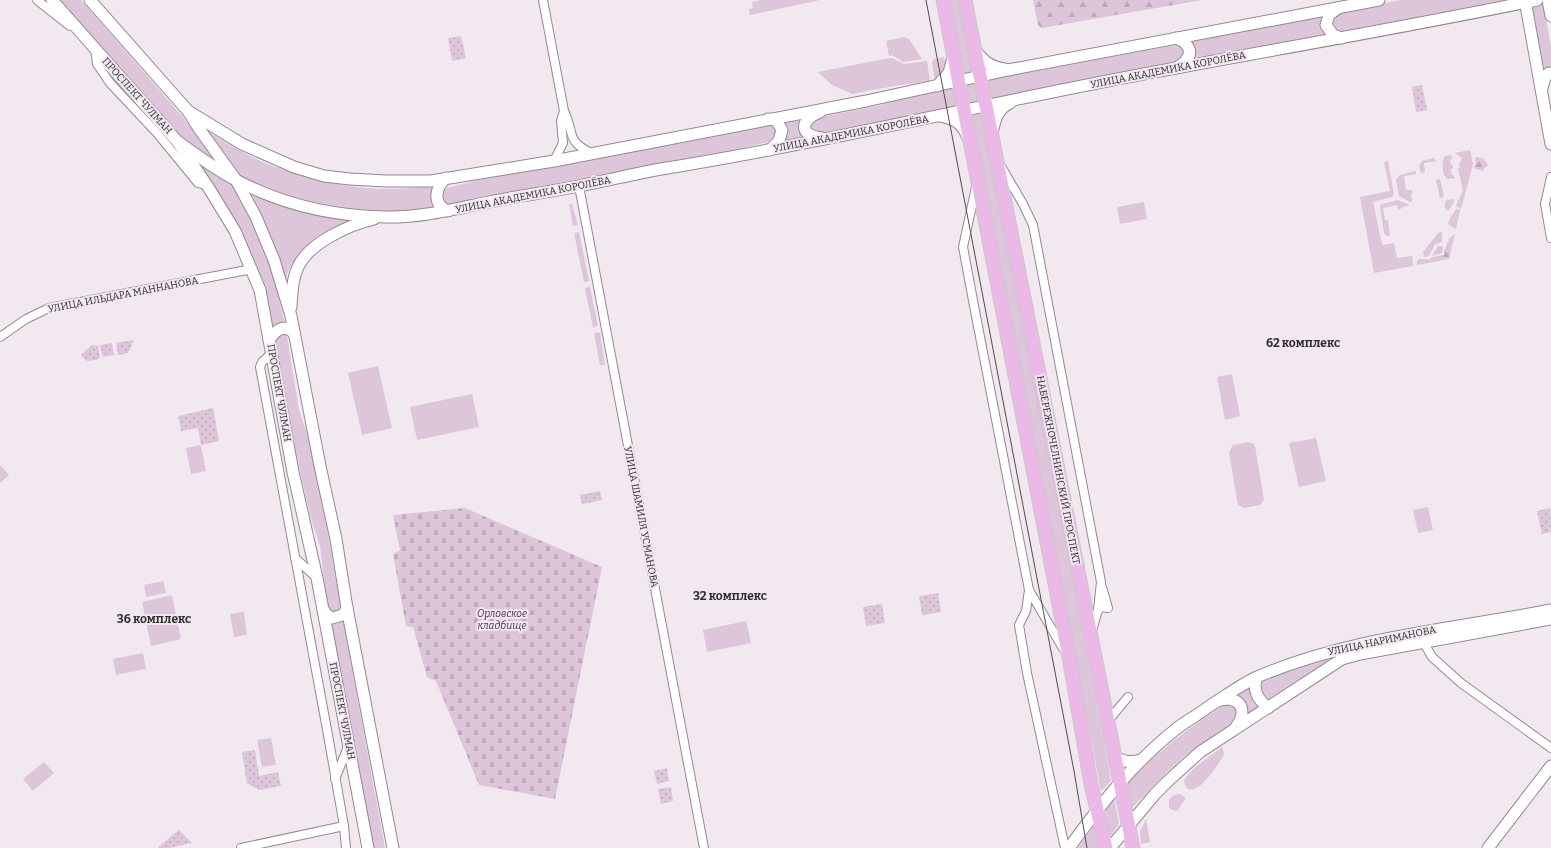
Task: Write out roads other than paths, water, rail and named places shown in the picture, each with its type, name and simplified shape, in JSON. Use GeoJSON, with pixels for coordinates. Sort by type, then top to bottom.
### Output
{"type":"FeatureCollection","features":[{"type":"Feature","properties":{"kind":"main road","name":"ПРОСПЕКТ ЧУЛМАН"},"geometry":{"type":"LineString","coordinates":[[52,0],[177,141],[236,231],[260,290],[293,472],[317,578],[368,848]]}},
{"type":"Feature","properties":{"kind":"main road"},"geometry":{"type":"LineString","coordinates":[[90,0],[188,111],[236,180],[256,217],[274,260],[291,316],[320,466],[336,539],[347,608],[393,848]]}},
{"type":"Feature","properties":{"kind":"main road"},"geometry":{"type":"LineString","coordinates":[[943,0],[969,140],[978,178],[1091,784],[1106,848]]}},
{"type":"Feature","properties":{"kind":"main road","name":"НАБЕРЕЖНОЧЕЛНИНСКИЙ ПРОСПЕКТ"},"geometry":{"type":"LineString","coordinates":[[965,0],[1133,848]]}},
{"type":"Feature","properties":{"kind":"main road"},"geometry":{"type":"LineString","coordinates":[[188,111],[242,144],[294,167],[324,176],[386,181],[431,180],[554,161],[834,107],[1008,70],[1379,0]]}},
{"type":"Feature","properties":{"kind":"main road","name":"УЛИЦА АКАДЕМИКА КОРОЛЁВА"},"geometry":{"type":"LineString","coordinates":[[177,141],[236,180],[263,193],[308,207],[355,215],[406,217],[448,211],[487,202],[770,150],[1175,69],[1341,38],[1525,1],[1537,0]]}},
{"type":"Feature","properties":{"kind":"main road"},"geometry":{"type":"LineString","coordinates":[[1548,0],[1551,16]]}},
{"type":"Feature","properties":{"kind":"main road"},"geometry":{"type":"LineString","coordinates":[[1525,1],[1551,144]]}},
{"type":"Feature","properties":{"kind":"main road"},"geometry":{"type":"LineString","coordinates":[[1339,8],[1328,15],[1326,25],[1333,36],[1341,38]]}},
{"type":"Feature","properties":{"kind":"main road"},"geometry":{"type":"LineString","coordinates":[[1175,69],[1186,60],[1189,53],[1189,48],[1186,43],[1176,38]]}},
{"type":"Feature","properties":{"kind":"main road"},"geometry":{"type":"LineString","coordinates":[[975,50],[987,63],[994,67],[1008,70]]}},
{"type":"Feature","properties":{"kind":"main road"},"geometry":{"type":"LineString","coordinates":[[937,86],[949,73],[954,54]]}},
{"type":"Feature","properties":{"kind":"main road"},"geometry":{"type":"LineString","coordinates":[[1541,90],[1545,77],[1551,74]]}},
{"type":"Feature","properties":{"kind":"main road"},"geometry":{"type":"LineString","coordinates":[[992,136],[998,112],[1004,106],[1014,101]]}},
{"type":"Feature","properties":{"kind":"main road"},"geometry":{"type":"LineString","coordinates":[[825,138],[811,136],[806,132],[806,121],[813,115],[834,107]]}},
{"type":"Feature","properties":{"kind":"main road"},"geometry":{"type":"LineString","coordinates":[[938,116],[951,118],[957,122],[963,127],[969,140]]}},
{"type":"Feature","properties":{"kind":"main road"},"geometry":{"type":"LineString","coordinates":[[768,119],[776,120],[782,130],[779,140],[770,150]]}},
{"type":"Feature","properties":{"kind":"main road"},"geometry":{"type":"LineString","coordinates":[[446,178],[439,186],[437,198],[441,207],[448,211]]}},
{"type":"Feature","properties":{"kind":"main road"},"geometry":{"type":"LineString","coordinates":[[291,316],[294,278],[300,264],[311,250],[326,239],[360,222],[383,217]]}},
{"type":"Feature","properties":{"kind":"main road"},"geometry":{"type":"LineString","coordinates":[[269,340],[276,330],[281,328],[286,328],[294,333]]}},
{"type":"Feature","properties":{"kind":"main road"},"geometry":{"type":"LineString","coordinates":[[323,609],[326,614],[332,618],[343,615],[347,608]]}},
{"type":"Feature","properties":{"kind":"main road","name":"УЛИЦА НАРИМАНОВА"},"geometry":{"type":"LineString","coordinates":[[1069,848],[1098,809],[1141,760],[1176,729],[1219,700],[1256,678],[1290,665],[1354,646],[1551,610]]}},
{"type":"Feature","properties":{"kind":"main road","name":"УЛИЦА НАРИМАНОВА"},"geometry":{"type":"LineString","coordinates":[[1110,848],[1128,825],[1168,781],[1200,752],[1342,659],[1360,654],[1551,619]]}},
{"type":"Feature","properties":{"kind":"main road"},"geometry":{"type":"LineString","coordinates":[[1256,678],[1254,686],[1256,694],[1260,701],[1268,708]]}},
{"type":"Feature","properties":{"kind":"main road"},"geometry":{"type":"LineString","coordinates":[[1219,700],[1229,699],[1238,703],[1242,711],[1241,720],[1234,729]]}},
{"type":"Feature","properties":{"kind":"main road"},"geometry":{"type":"LineString","coordinates":[[1114,756],[1129,763],[1141,760]]}},
{"type":"Feature","properties":{"kind":"main road"},"geometry":{"type":"LineString","coordinates":[[1488,848],[1551,766]]}},
{"type":"Feature","properties":{"kind":"street"},"geometry":{"type":"LineString","coordinates":[[37,0],[84,37]]}},
{"type":"Feature","properties":{"kind":"street"},"geometry":{"type":"LineString","coordinates":[[543,0],[564,111],[568,119],[570,131],[575,143],[591,153]]}},
{"type":"Feature","properties":{"kind":"street"},"geometry":{"type":"LineString","coordinates":[[95,50],[97,64],[110,83],[157,133],[198,183],[207,185]]}},
{"type":"Feature","properties":{"kind":"street"},"geometry":{"type":"LineString","coordinates":[[554,161],[562,143],[561,121],[564,111]]}},
{"type":"Feature","properties":{"kind":"street"},"geometry":{"type":"LineString","coordinates":[[998,161],[1023,204],[1033,225],[1101,582],[1098,610],[1091,638]]}},
{"type":"Feature","properties":{"kind":"street"},"geometry":{"type":"LineString","coordinates":[[1551,177],[1544,204],[1551,238]]}},
{"type":"Feature","properties":{"kind":"street"},"geometry":{"type":"LineString","coordinates":[[978,178],[963,247],[1029,590],[1026,611],[1019,625],[1030,688],[1065,848]]}},
{"type":"Feature","properties":{"kind":"street","name":"УЛИЦА ШАМИЛЯ УСМАНОВА"},"geometry":{"type":"LineString","coordinates":[[578,186],[704,848]]}},
{"type":"Feature","properties":{"kind":"street","name":"УЛИЦА ИЛЬДАРА МАННАНОВА"},"geometry":{"type":"LineString","coordinates":[[0,337],[26,319],[49,308],[252,269]]}},
{"type":"Feature","properties":{"kind":"street"},"geometry":{"type":"LineString","coordinates":[[271,354],[262,362],[260,367],[344,826],[346,848]]}},
{"type":"Feature","properties":{"kind":"street"},"geometry":{"type":"LineString","coordinates":[[295,558],[317,578]]}},
{"type":"Feature","properties":{"kind":"street"},"geometry":{"type":"LineString","coordinates":[[1029,590],[1068,657]]}},
{"type":"Feature","properties":{"kind":"street"},"geometry":{"type":"LineString","coordinates":[[1424,642],[1432,657],[1461,683],[1551,748]]}},
{"type":"Feature","properties":{"kind":"street"},"geometry":{"type":"LineString","coordinates":[[1107,722],[1128,697]]}},
{"type":"Feature","properties":{"kind":"street"},"geometry":{"type":"LineString","coordinates":[[335,779],[348,747]]}},
{"type":"Feature","properties":{"kind":"street"},"geometry":{"type":"LineString","coordinates":[[240,848],[344,826]]}},
{"type":"Feature","properties":{"kind":"tram line"},"geometry":{"type":"LineString","coordinates":[[926,0],[1074,771],[1087,848]]}},
{"type":"Feature","properties":{"kind":"district","name":"62 комплекс"},"geometry":{"type":"Point","coordinates":[1303,343]}},
{"type":"Feature","properties":{"kind":"district","name":"32 комплекс"},"geometry":{"type":"Point","coordinates":[730,596]}},
{"type":"Feature","properties":{"kind":"district","name":"36 комплекс"},"geometry":{"type":"Point","coordinates":[154,619]}},
{"type":"Feature","properties":{"kind":"park label","name":"Орловское кладбище"},"geometry":{"type":"Point","coordinates":[502,620]}}]}
